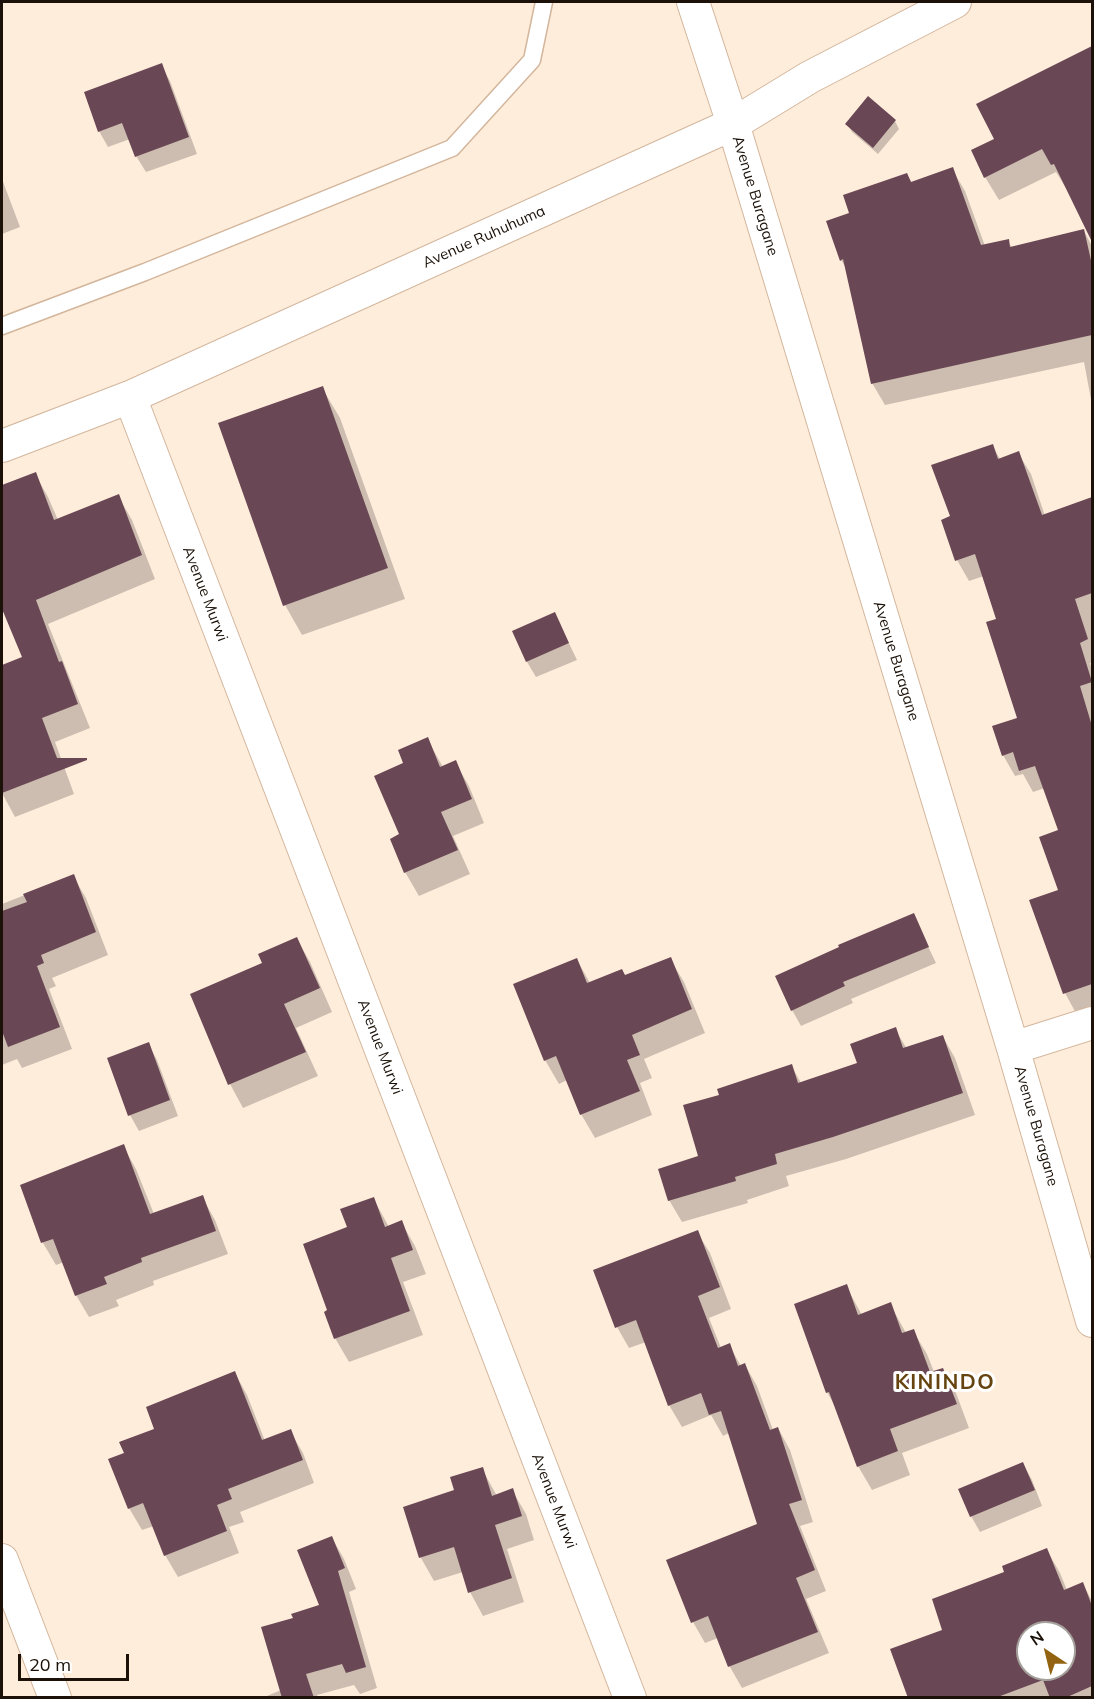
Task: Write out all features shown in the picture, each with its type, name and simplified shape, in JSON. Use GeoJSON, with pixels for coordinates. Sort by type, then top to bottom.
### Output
{"type":"FeatureCollection","features":[{"type":"Feature","properties":{"kind":"street","name":"Avenue Buragane"},"geometry":{"type":"LineString","coordinates":[[693,2],[733,124],[1013,1048],[1092,1321]]}},
{"type":"Feature","properties":{"kind":"street","name":"Avenue Ruhuhuma"},"geometry":{"type":"LineString","coordinates":[[2,447],[130,397],[733,124],[810,77],[955,2]]}},
{"type":"Feature","properties":{"kind":"street","name":"Avenue Murwi"},"geometry":{"type":"LineString","coordinates":[[130,397],[630,1698]]}},
{"type":"Feature","properties":{"kind":"street"},"geometry":{"type":"LineString","coordinates":[[1013,1048],[1092,1023]]}},
{"type":"Feature","properties":{"kind":"street"},"geometry":{"type":"LineString","coordinates":[[2,1560],[55,1698]]}},
{"type":"Feature","properties":{"kind":"lane"},"geometry":{"type":"LineString","coordinates":[[2,326],[145,273],[452,148],[532,60],[544,2]]}},
{"type":"Feature","properties":{"kind":"building"},"geometry":{"type":"Polygon","coordinates":[[[1092,46],[1092,242],[1054,164],[1051,165],[1042,149],[984,178],[971,150],[994,139],[976,104],[1092,46]]]}},
{"type":"Feature","properties":{"kind":"building"},"geometry":{"type":"Polygon","coordinates":[[[162,63],[189,137],[135,157],[122,123],[98,132],[84,92],[162,63]]]}},
{"type":"Feature","properties":{"kind":"building"},"geometry":{"type":"Polygon","coordinates":[[[868,96],[896,120],[873,148],[845,124],[868,96]]]}},
{"type":"Feature","properties":{"kind":"building"},"geometry":{"type":"Polygon","coordinates":[[[953,167],[981,245],[1009,239],[1010,247],[1084,229],[1092,265],[1092,335],[871,384],[843,259],[840,261],[826,221],[849,213],[843,195],[907,173],[911,182],[953,167]]]}},
{"type":"Feature","properties":{"kind":"building"},"geometry":{"type":"Polygon","coordinates":[[[323,386],[388,568],[283,606],[218,423],[323,386]]]}},
{"type":"Feature","properties":{"kind":"building"},"geometry":{"type":"Polygon","coordinates":[[[993,444],[998,459],[1019,451],[1042,515],[1092,497],[1092,593],[1075,599],[1088,639],[1080,643],[1092,682],[1080,686],[1092,726],[1092,984],[1063,994],[1029,900],[1058,890],[1039,837],[1058,830],[1035,766],[1019,771],[1013,752],[1002,756],[992,726],[1017,718],[986,622],[996,619],[975,554],[955,561],[941,520],[950,516],[931,465],[993,444]]]}},
{"type":"Feature","properties":{"kind":"building"},"geometry":{"type":"Polygon","coordinates":[[[36,472],[54,520],[119,494],[142,555],[36,600],[59,662],[62,661],[78,704],[42,718],[57,758],[87,758],[87,760],[2,793],[2,665],[22,657],[2,609],[2,485],[36,472]]]}},
{"type":"Feature","properties":{"kind":"building"},"geometry":{"type":"Polygon","coordinates":[[[555,612],[569,643],[526,662],[512,631],[555,612]]]}},
{"type":"Feature","properties":{"kind":"building"},"geometry":{"type":"Polygon","coordinates":[[[428,737],[440,767],[456,760],[472,799],[441,812],[458,850],[404,873],[390,839],[399,834],[374,776],[403,763],[398,750],[428,737]]]}},
{"type":"Feature","properties":{"kind":"building"},"geometry":{"type":"Polygon","coordinates":[[[74,874],[96,932],[41,955],[44,963],[37,966],[60,1027],[8,1047],[2,1031],[2,911],[27,902],[23,894],[74,874]]]}},
{"type":"Feature","properties":{"kind":"building"},"geometry":{"type":"Polygon","coordinates":[[[914,913],[929,947],[843,982],[845,986],[791,1011],[775,976],[839,947],[838,945],[914,913]]]}},
{"type":"Feature","properties":{"kind":"building"},"geometry":{"type":"Polygon","coordinates":[[[297,937],[320,988],[284,1004],[306,1052],[228,1085],[190,994],[262,963],[258,954],[297,937]]]}},
{"type":"Feature","properties":{"kind":"building"},"geometry":{"type":"Polygon","coordinates":[[[671,957],[692,1009],[632,1035],[640,1055],[627,1060],[640,1091],[580,1115],[556,1056],[544,1061],[513,984],[577,958],[587,983],[622,969],[625,975],[671,957]]]}},
{"type":"Feature","properties":{"kind":"building"},"geometry":{"type":"Polygon","coordinates":[[[896,1027],[903,1048],[943,1035],[963,1093],[775,1154],[777,1164],[735,1177],[736,1181],[668,1201],[658,1169],[698,1156],[683,1105],[719,1095],[717,1089],[792,1064],[798,1083],[857,1063],[850,1044],[896,1027]]]}},
{"type":"Feature","properties":{"kind":"building"},"geometry":{"type":"Polygon","coordinates":[[[149,1042],[170,1100],[128,1116],[107,1058],[149,1042]]]}},
{"type":"Feature","properties":{"kind":"building"},"geometry":{"type":"Polygon","coordinates":[[[124,1144],[150,1214],[203,1195],[216,1231],[141,1258],[142,1262],[104,1277],[107,1284],[75,1296],[53,1239],[41,1243],[20,1185],[124,1144]]]}},
{"type":"Feature","properties":{"kind":"building"},"geometry":{"type":"Polygon","coordinates":[[[374,1197],[385,1227],[402,1220],[413,1250],[391,1258],[410,1311],[334,1339],[324,1312],[327,1310],[303,1244],[347,1227],[340,1209],[374,1197]]]}},
{"type":"Feature","properties":{"kind":"building"},"geometry":{"type":"Polygon","coordinates":[[[698,1230],[720,1287],[698,1296],[718,1348],[730,1343],[738,1366],[745,1363],[770,1430],[778,1427],[802,1500],[789,1504],[815,1570],[796,1578],[818,1632],[728,1667],[708,1616],[691,1623],[666,1560],[757,1524],[721,1411],[709,1415],[701,1393],[668,1406],[636,1320],[615,1328],[593,1270],[698,1230]]]}},
{"type":"Feature","properties":{"kind":"building"},"geometry":{"type":"Polygon","coordinates":[[[847,1284],[858,1315],[891,1302],[902,1333],[914,1329],[930,1372],[943,1368],[957,1404],[890,1429],[898,1451],[857,1467],[829,1392],[826,1393],[794,1304],[847,1284]]]}},
{"type":"Feature","properties":{"kind":"building"},"geometry":{"type":"Polygon","coordinates":[[[235,1371],[262,1440],[291,1429],[303,1460],[228,1489],[232,1499],[217,1505],[227,1531],[164,1556],[143,1503],[128,1509],[108,1459],[124,1453],[119,1442],[154,1429],[146,1407],[235,1371]]]}},
{"type":"Feature","properties":{"kind":"building"},"geometry":{"type":"Polygon","coordinates":[[[1023,1462],[1035,1490],[970,1517],[958,1489],[1023,1462]]]}},
{"type":"Feature","properties":{"kind":"building"},"geometry":{"type":"Polygon","coordinates":[[[483,1467],[492,1496],[513,1488],[522,1516],[495,1525],[512,1578],[468,1593],[454,1547],[419,1558],[403,1507],[454,1490],[450,1477],[483,1467]]]}},
{"type":"Feature","properties":{"kind":"building"},"geometry":{"type":"Polygon","coordinates":[[[332,1536],[345,1568],[338,1571],[366,1667],[346,1673],[342,1664],[306,1674],[314,1698],[282,1698],[261,1627],[293,1618],[291,1614],[319,1605],[297,1550],[332,1536]]]}},
{"type":"Feature","properties":{"kind":"building"},"geometry":{"type":"Polygon","coordinates":[[[1047,1548],[1064,1590],[1083,1582],[1092,1606],[1092,1686],[1065,1698],[1050,1698],[1043,1681],[1076,1681],[1076,1621],[1016,1621],[1016,1681],[1040,1681],[995,1698],[908,1698],[890,1649],[942,1630],[932,1599],[1004,1572],[1002,1566],[1047,1548]]]}},
{"type":"Feature","properties":{"kind":"district","name":"KININDO"},"geometry":{"type":"Point","coordinates":[945,1383]}}]}
